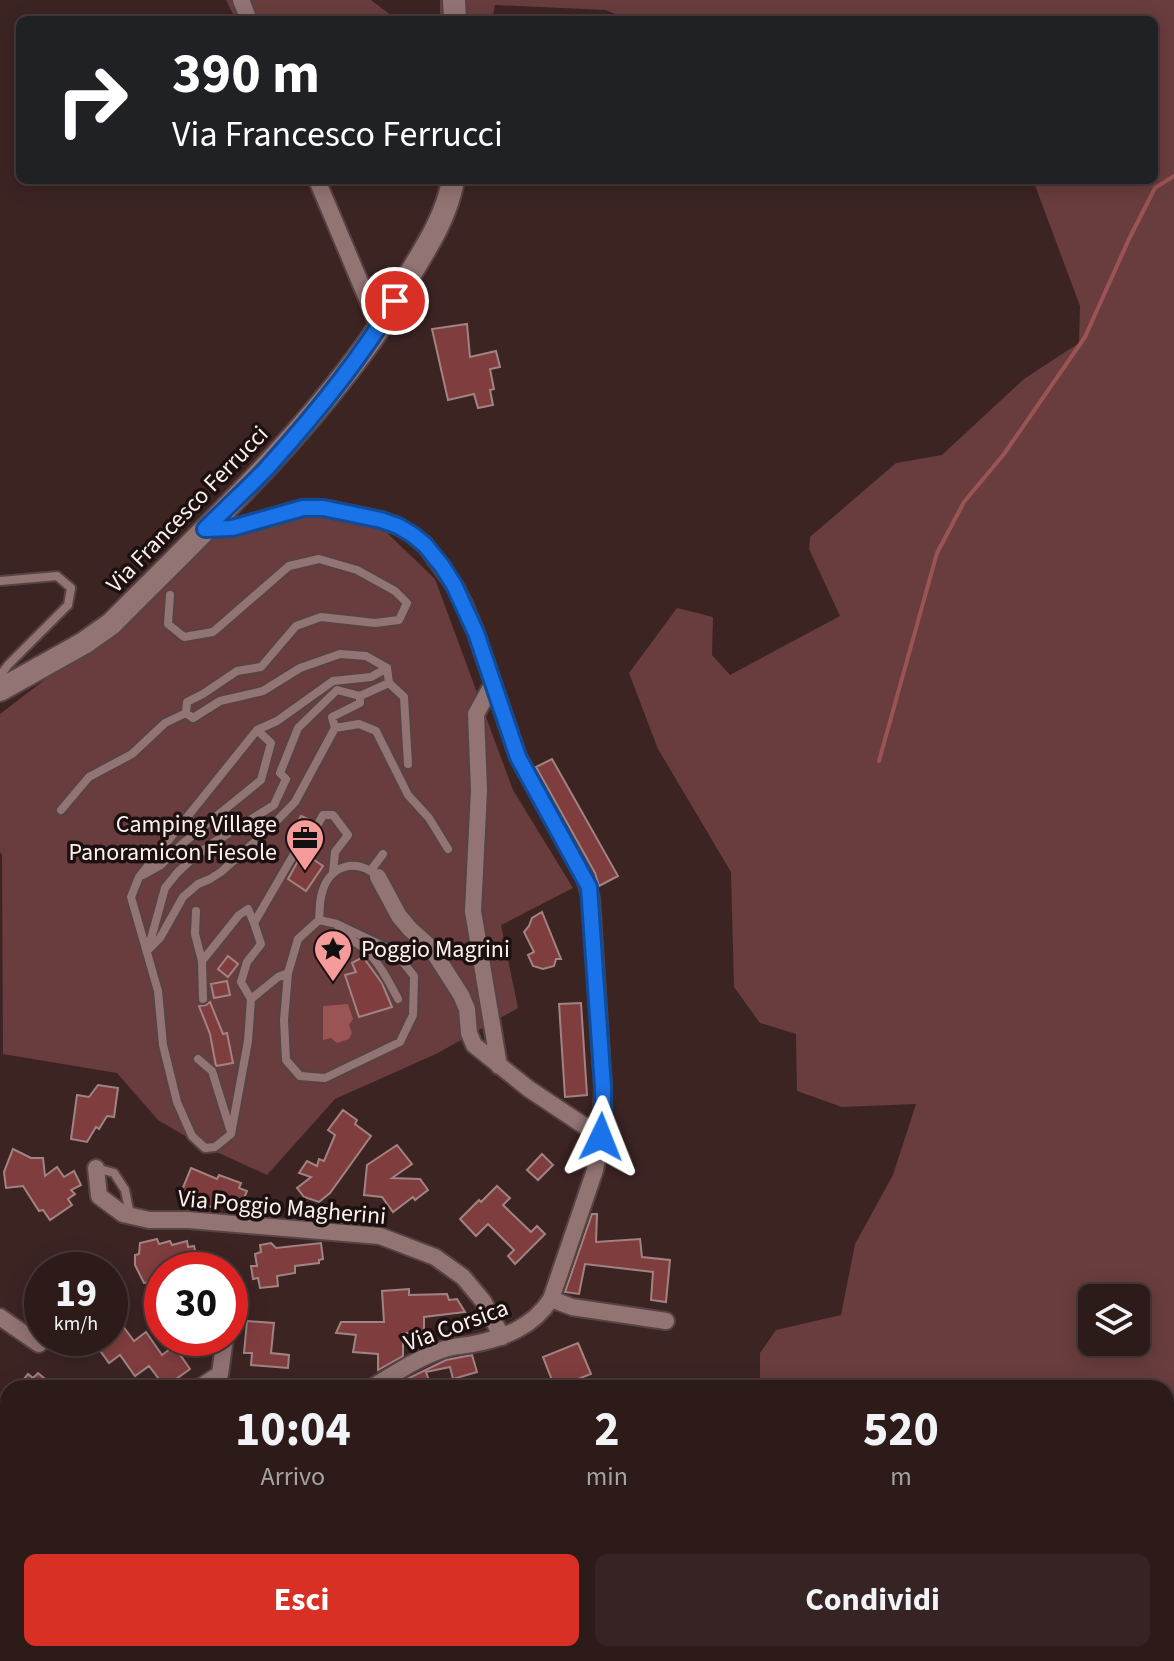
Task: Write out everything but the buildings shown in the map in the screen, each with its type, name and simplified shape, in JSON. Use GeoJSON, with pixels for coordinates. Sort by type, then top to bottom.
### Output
{"type":"FeatureCollection","features":[{"type":"Feature","properties":{"kind":"main road","name":"Via Francesco Ferrucci"},"geometry":{"type":"LineString","coordinates":[[0,690],[104,629],[276,458],[379,327],[437,226],[452,184]]}},
{"type":"Feature","properties":{"kind":"street"},"geometry":{"type":"LineString","coordinates":[[319,184],[379,327]]}},
{"type":"Feature","properties":{"kind":"street"},"geometry":{"type":"LineString","coordinates":[[205,529],[232,528],[303,508],[346,512],[381,520],[413,535],[425,545],[454,585],[476,633],[518,757],[589,887],[603,1087],[601,1137],[595,1170],[551,1299],[572,1307],[666,1321]]}},
{"type":"Feature","properties":{"kind":"street"},"geometry":{"type":"LineString","coordinates":[[492,685],[476,714],[479,790],[473,911],[499,1066]]}},
{"type":"Feature","properties":{"kind":"street"},"geometry":{"type":"LineString","coordinates":[[375,874],[399,916],[431,948],[461,995],[467,1009],[471,1040],[499,1066],[552,1106],[601,1137]]}},
{"type":"Feature","properties":{"kind":"street"},"geometry":{"type":"LineString","coordinates":[[96,1168],[99,1196],[130,1216]]}},
{"type":"Feature","properties":{"kind":"street","name":"Via Poggio Magherini"},"geometry":{"type":"LineString","coordinates":[[130,1216],[149,1220],[188,1220],[380,1236],[435,1257],[463,1277],[483,1301],[502,1337]]}},
{"type":"Feature","properties":{"kind":"street","name":"Via Corsica"},"geometry":{"type":"LineString","coordinates":[[384,1380],[443,1349],[502,1337],[524,1326],[545,1309],[551,1299]]}},
{"type":"Feature","properties":{"kind":"street"},"geometry":{"type":"LineString","coordinates":[[0,1317],[24,1334]]}},
{"type":"Feature","properties":{"kind":"street"},"geometry":{"type":"LineString","coordinates":[[211,1380],[220,1374],[222,1356]]}},
{"type":"Feature","properties":{"kind":"lane"},"geometry":{"type":"LineString","coordinates":[[170,595],[168,624],[184,637],[213,632],[289,566],[319,559],[357,570],[395,591],[407,603],[399,620],[375,623],[321,617],[296,626],[261,667],[237,671],[187,702],[186,713]]}},
{"type":"Feature","properties":{"kind":"lane"},"geometry":{"type":"LineString","coordinates":[[0,581],[57,576],[71,588],[68,605],[0,676]]}},
{"type":"Feature","properties":{"kind":"lane"},"geometry":{"type":"LineString","coordinates":[[186,713],[193,718],[220,701],[263,691],[300,668],[340,654],[366,656],[387,668]]}},
{"type":"Feature","properties":{"kind":"lane"},"geometry":{"type":"LineString","coordinates":[[387,668],[389,683],[404,697],[408,764]]}},
{"type":"Feature","properties":{"kind":"lane"},"geometry":{"type":"LineString","coordinates":[[202,961],[239,915],[248,909],[261,944],[247,962],[241,982],[251,999],[248,1041],[231,1132],[215,1147],[205,1148],[192,1136],[177,1102],[163,1045],[158,991],[131,897],[139,877],[257,730],[277,721],[333,681],[371,677],[387,668]]}},
{"type":"Feature","properties":{"kind":"lane"},"geometry":{"type":"LineString","coordinates":[[148,950],[165,888],[177,873],[213,843],[274,805],[286,779],[280,773],[298,728],[337,690],[360,696],[389,683]]}},
{"type":"Feature","properties":{"kind":"lane"},"geometry":{"type":"LineString","coordinates":[[148,950],[160,938],[183,897],[198,884],[221,872],[295,802],[335,728],[332,717],[360,703],[360,696]]}},
{"type":"Feature","properties":{"kind":"lane"},"geometry":{"type":"LineString","coordinates":[[61,810],[89,777],[132,754],[165,723],[186,713]]}},
{"type":"Feature","properties":{"kind":"lane"},"geometry":{"type":"LineString","coordinates":[[335,728],[359,724],[376,731],[408,795],[429,818],[448,849]]}},
{"type":"Feature","properties":{"kind":"lane"},"geometry":{"type":"LineString","coordinates":[[139,877],[161,865],[182,844],[261,780],[271,743],[257,730]]}},
{"type":"Feature","properties":{"kind":"lane"},"geometry":{"type":"LineString","coordinates":[[254,923],[294,854],[305,848],[323,815],[333,815],[348,835],[335,852],[333,873],[322,892],[319,920],[298,939],[288,973],[284,1020],[286,1060],[300,1076],[325,1078],[400,1042],[413,1015],[414,976],[394,951],[337,924],[319,920]]}},
{"type":"Feature","properties":{"kind":"lane"},"geometry":{"type":"LineString","coordinates":[[333,873],[347,865],[364,867],[375,874],[383,854]]}},
{"type":"Feature","properties":{"kind":"lane"},"geometry":{"type":"LineString","coordinates":[[196,911],[195,934],[202,961],[203,999]]}},
{"type":"Feature","properties":{"kind":"lane"},"geometry":{"type":"LineString","coordinates":[[337,924],[346,937],[380,965],[398,999]]}},
{"type":"Feature","properties":{"kind":"lane"},"geometry":{"type":"LineString","coordinates":[[251,999],[278,977],[288,973]]}},
{"type":"Feature","properties":{"kind":"lane"},"geometry":{"type":"LineString","coordinates":[[198,1059],[212,1071],[231,1132]]}},
{"type":"Feature","properties":{"kind":"lane"},"geometry":{"type":"LineString","coordinates":[[96,1168],[114,1173],[125,1190],[130,1216]]}},
{"type":"Feature","properties":{"kind":"shaded area"},"geometry":{"type":"Polygon","coordinates":[[[226,0],[371,0],[392,16],[234,16],[226,0]]]}},
{"type":"Feature","properties":{"kind":"shaded area"},"geometry":{"type":"Polygon","coordinates":[[[440,0],[1174,0],[1174,1380],[760,1380],[760,1353],[776,1330],[841,1315],[855,1244],[893,1175],[916,1104],[842,1107],[797,1091],[796,1034],[760,1023],[734,987],[731,872],[658,749],[629,673],[677,608],[713,617],[712,655],[730,675],[840,616],[809,549],[810,537],[896,463],[942,455],[1024,379],[1079,343],[1080,306],[1034,184],[1158,184],[1158,16],[621,16],[605,10],[495,5],[493,16],[440,16],[440,0]]]}},
{"type":"Feature","properties":{"kind":"shaded area"},"geometry":{"type":"Polygon","coordinates":[[[306,513],[384,530],[435,579],[513,790],[573,888],[501,925],[518,1008],[438,1053],[335,1099],[267,1175],[197,1143],[158,1120],[117,1073],[3,1054],[0,714],[111,629],[216,537],[306,513]]]}},
{"type":"Feature","properties":{"kind":"shaded area"},"geometry":{"type":"Polygon","coordinates":[[[348,1004],[353,1019],[349,1025],[352,1033],[349,1039],[337,1043],[331,1038],[323,1040],[323,1006],[348,1004]]]}},
{"type":"Feature","properties":{"kind":"waterway"},"geometry":{"type":"LineString","coordinates":[[879,761],[937,553],[964,502],[1004,454],[1085,337],[1155,188],[1174,176]]}},
{"type":"Feature","properties":{"kind":"place","name":"Camping Village Panoramicon Fiesole"},"geometry":{"type":"Point","coordinates":[305,872]}},
{"type":"Feature","properties":{"kind":"place","name":"Poggio Magrini"},"geometry":{"type":"Point","coordinates":[333,983]}},
{"type":"Feature","properties":{"kind":"route"},"geometry":{"type":"LineString","coordinates":[[395,301],[370,341],[302,427],[264,471],[205,529],[232,528],[303,508],[323,508],[398,526],[425,545],[442,566],[464,604],[476,633],[518,757],[589,887],[603,1087],[601,1137]]}}]}
